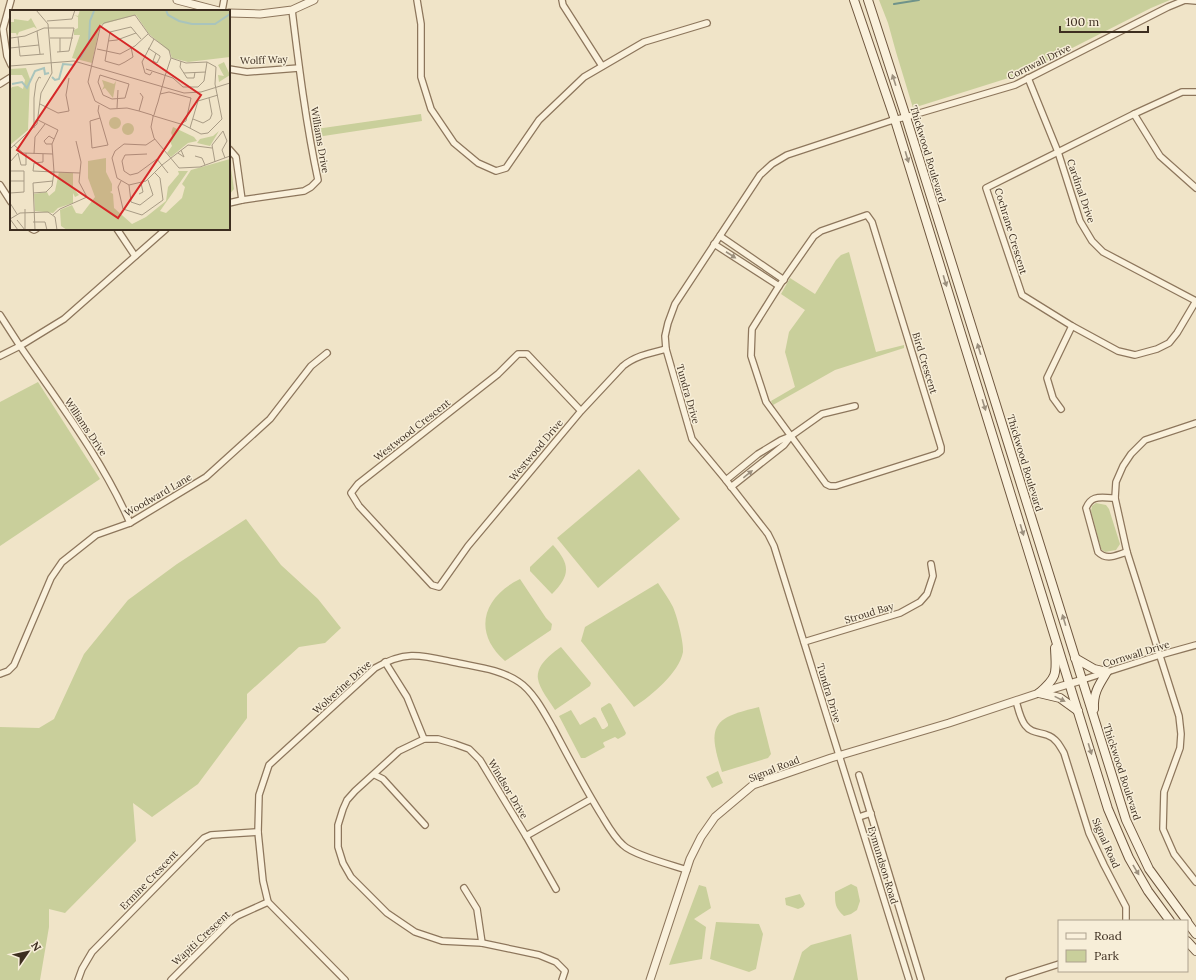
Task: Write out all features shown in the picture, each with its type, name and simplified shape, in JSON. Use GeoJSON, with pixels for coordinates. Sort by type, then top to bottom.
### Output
{"type":"FeatureCollection","features":[{"type":"Feature","properties":{"kind":"main road","name":"Thickwood Boulevard"},"geometry":{"type":"LineString","coordinates":[[854,0],[896,120],[1108,809],[1129,858],[1148,891],[1169,920]]}},
{"type":"Feature","properties":{"kind":"main road","name":"Thickwood Boulevard"},"geometry":{"type":"LineString","coordinates":[[868,0],[1126,820],[1149,869],[1186,920]]}},
{"type":"Feature","properties":{"kind":"main road"},"geometry":{"type":"LineString","coordinates":[[1039,693],[1051,683],[1056,672],[1055,637]]}},
{"type":"Feature","properties":{"kind":"main road"},"geometry":{"type":"LineString","coordinates":[[1075,658],[1094,669],[1107,672],[1093,700],[1095,720]]}},
{"type":"Feature","properties":{"kind":"main road"},"geometry":{"type":"LineString","coordinates":[[1039,693],[1060,698],[1078,711]]}},
{"type":"Feature","properties":{"kind":"main road","name":"Thickwood Boulevard"},"geometry":{"type":"LineString","coordinates":[[1188,922],[1196,934]]}},
{"type":"Feature","properties":{"kind":"main road"},"geometry":{"type":"LineString","coordinates":[[1188,942],[1196,951]]}},
{"type":"Feature","properties":{"kind":"street"},"geometry":{"type":"LineString","coordinates":[[10,10],[11,0]]}},
{"type":"Feature","properties":{"kind":"street"},"geometry":{"type":"LineString","coordinates":[[177,0],[215,10]]}},
{"type":"Feature","properties":{"kind":"street"},"geometry":{"type":"LineString","coordinates":[[222,10],[224,0]]}},
{"type":"Feature","properties":{"kind":"street"},"geometry":{"type":"LineString","coordinates":[[230,13],[260,14],[292,10],[314,0]]}},
{"type":"Feature","properties":{"kind":"street"},"geometry":{"type":"LineString","coordinates":[[417,0],[421,24],[421,77],[431,109],[454,143],[478,163],[496,171],[506,168],[539,120],[584,77],[644,42],[707,23]]}},
{"type":"Feature","properties":{"kind":"street"},"geometry":{"type":"LineString","coordinates":[[562,0],[563,5],[602,66]]}},
{"type":"Feature","properties":{"kind":"street","name":"Cornwall Drive"},"geometry":{"type":"LineString","coordinates":[[896,120],[1015,85],[1168,7],[1185,0],[1196,1]]}},
{"type":"Feature","properties":{"kind":"street","name":"Williams Drive"},"geometry":{"type":"LineString","coordinates":[[230,202],[304,191],[312,187],[318,180],[299,68],[292,10]]}},
{"type":"Feature","properties":{"kind":"street"},"geometry":{"type":"LineString","coordinates":[[10,15],[2,29],[7,56],[10,63]]}},
{"type":"Feature","properties":{"kind":"street","name":"Wolff Way"},"geometry":{"type":"LineString","coordinates":[[230,69],[247,72],[299,68]]}},
{"type":"Feature","properties":{"kind":"street"},"geometry":{"type":"LineString","coordinates":[[0,84],[10,78]]}},
{"type":"Feature","properties":{"kind":"street","name":"Cardinal Drive"},"geometry":{"type":"LineString","coordinates":[[1028,78],[1058,152],[1080,221],[1092,241],[1103,252],[1196,301]]}},
{"type":"Feature","properties":{"kind":"street","name":"Cochrane Crescent"},"geometry":{"type":"LineString","coordinates":[[1196,92],[1182,92],[1134,114],[986,188],[1022,295],[1072,326],[1118,351],[1136,355],[1157,349],[1169,343],[1177,333],[1196,301]]}},
{"type":"Feature","properties":{"kind":"street"},"geometry":{"type":"LineString","coordinates":[[1134,114],[1160,156],[1196,188]]}},
{"type":"Feature","properties":{"kind":"street","name":"Tundra Drive"},"geometry":{"type":"LineString","coordinates":[[839,755],[774,546],[768,534],[692,439],[666,349],[665,336],[675,304],[760,175],[772,164],[786,155],[896,120]]}},
{"type":"Feature","properties":{"kind":"street"},"geometry":{"type":"LineString","coordinates":[[230,150],[236,157],[242,200]]}},
{"type":"Feature","properties":{"kind":"street"},"geometry":{"type":"LineString","coordinates":[[0,185],[10,200]]}},
{"type":"Feature","properties":{"kind":"street","name":"Bird Crescent"},"geometry":{"type":"LineString","coordinates":[[867,215],[872,222],[941,447],[941,452],[836,486],[826,484],[766,402],[751,356],[752,329],[779,286],[814,236],[821,231],[867,215]]}},
{"type":"Feature","properties":{"kind":"street"},"geometry":{"type":"LineString","coordinates":[[119,230],[135,256]]}},
{"type":"Feature","properties":{"kind":"street"},"geometry":{"type":"LineString","coordinates":[[0,356],[20,346],[64,319],[165,230]]}},
{"type":"Feature","properties":{"kind":"street"},"geometry":{"type":"LineString","coordinates":[[720,236],[784,280]]}},
{"type":"Feature","properties":{"kind":"street"},"geometry":{"type":"LineString","coordinates":[[714,244],[779,286]]}},
{"type":"Feature","properties":{"kind":"street"},"geometry":{"type":"LineString","coordinates":[[747,266],[753,258]]}},
{"type":"Feature","properties":{"kind":"street","name":"Williams Drive"},"geometry":{"type":"LineString","coordinates":[[0,315],[96,457],[120,499],[130,523]]}},
{"type":"Feature","properties":{"kind":"street"},"geometry":{"type":"LineString","coordinates":[[1060,409],[1053,398],[1047,378],[1072,326]]}},
{"type":"Feature","properties":{"kind":"street","name":"Westwood Drive"},"geometry":{"type":"LineString","coordinates":[[439,587],[468,546],[581,411],[623,366],[630,360],[640,356],[666,349]]}},
{"type":"Feature","properties":{"kind":"street","name":"Woodward Lane"},"geometry":{"type":"LineString","coordinates":[[0,674],[8,671],[14,665],[51,578],[62,562],[96,535],[130,523],[206,477],[270,419],[311,366],[327,353]]}},
{"type":"Feature","properties":{"kind":"street","name":"Westwood Crescent"},"geometry":{"type":"LineString","coordinates":[[439,587],[432,585],[359,506],[351,493],[358,484],[498,374],[518,354],[527,354],[581,411]]}},
{"type":"Feature","properties":{"kind":"street"},"geometry":{"type":"LineString","coordinates":[[726,480],[758,454],[781,440],[791,436],[822,414],[855,406]]}},
{"type":"Feature","properties":{"kind":"street"},"geometry":{"type":"LineString","coordinates":[[1196,423],[1145,440],[1131,454],[1123,466],[1116,482],[1115,498],[1127,552],[1179,716],[1181,734],[1180,748],[1164,792],[1163,829],[1174,854],[1196,882]]}},
{"type":"Feature","properties":{"kind":"street"},"geometry":{"type":"LineString","coordinates":[[731,488],[784,445],[791,436]]}},
{"type":"Feature","properties":{"kind":"street"},"geometry":{"type":"LineString","coordinates":[[758,454],[764,461]]}},
{"type":"Feature","properties":{"kind":"street"},"geometry":{"type":"LineString","coordinates":[[1115,498],[1094,498],[1089,502],[1086,508],[1098,552],[1102,556],[1107,557],[1127,552]]}},
{"type":"Feature","properties":{"kind":"street","name":"Stroud Bay"},"geometry":{"type":"LineString","coordinates":[[804,642],[900,613],[920,602],[927,594],[933,576],[931,564]]}},
{"type":"Feature","properties":{"kind":"street","name":"Cornwall Drive"},"geometry":{"type":"LineString","coordinates":[[1082,680],[1196,645]]}},
{"type":"Feature","properties":{"kind":"street","name":"Wolverine Drive"},"geometry":{"type":"LineString","coordinates":[[268,902],[263,881],[258,832],[259,795],[270,765],[375,668],[395,658],[409,655],[429,656],[499,672],[520,682],[545,714],[591,799],[616,839],[624,847],[636,853],[687,870]]}},
{"type":"Feature","properties":{"kind":"street"},"geometry":{"type":"LineString","coordinates":[[385,662],[408,697],[424,739],[399,751],[347,800],[338,826],[338,847],[343,863],[351,878],[387,913],[415,932],[442,941],[482,943],[539,955],[556,962],[565,971],[562,980]]}},
{"type":"Feature","properties":{"kind":"street","name":"Signal Road"},"geometry":{"type":"LineString","coordinates":[[650,980],[690,860],[701,837],[715,817],[753,786],[839,755],[949,723],[1082,680]]}},
{"type":"Feature","properties":{"kind":"street","name":"Signal Road"},"geometry":{"type":"LineString","coordinates":[[1016,701],[1024,724],[1031,731],[1038,734],[1048,735],[1057,742],[1064,753],[1089,832],[1126,907],[1126,920]]}},
{"type":"Feature","properties":{"kind":"street","name":"Windsor Drive"},"geometry":{"type":"LineString","coordinates":[[424,739],[438,739],[469,749],[480,760],[526,836],[556,890]]}},
{"type":"Feature","properties":{"kind":"street","name":"Eymundson Road"},"geometry":{"type":"LineString","coordinates":[[839,755],[909,980]]}},
{"type":"Feature","properties":{"kind":"street"},"geometry":{"type":"LineString","coordinates":[[374,775],[383,779],[425,825]]}},
{"type":"Feature","properties":{"kind":"street"},"geometry":{"type":"LineString","coordinates":[[859,775],[922,980]]}},
{"type":"Feature","properties":{"kind":"street"},"geometry":{"type":"LineString","coordinates":[[526,836],[591,799]]}},
{"type":"Feature","properties":{"kind":"street"},"geometry":{"type":"LineString","coordinates":[[859,817],[870,813]]}},
{"type":"Feature","properties":{"kind":"street","name":"Ermine Crescent"},"geometry":{"type":"LineString","coordinates":[[78,980],[82,969],[92,952],[204,838],[211,835],[258,832]]}},
{"type":"Feature","properties":{"kind":"street"},"geometry":{"type":"LineString","coordinates":[[464,888],[477,909],[482,943]]}},
{"type":"Feature","properties":{"kind":"street"},"geometry":{"type":"LineString","coordinates":[[268,902],[345,980]]}},
{"type":"Feature","properties":{"kind":"street","name":"Wapiti Crescent"},"geometry":{"type":"LineString","coordinates":[[171,980],[229,922],[237,916],[268,902]]}},
{"type":"Feature","properties":{"kind":"street"},"geometry":{"type":"LineString","coordinates":[[1009,980],[1058,964]]}},
{"type":"Feature","properties":{"kind":"street"},"geometry":{"type":"LineString","coordinates":[[334,980],[340,975]]}},
{"type":"Feature","properties":{"kind":"green space"},"geometry":{"type":"Polygon","coordinates":[[[879,0],[1170,0],[1151,8],[1021,74],[913,108],[888,23],[879,0]]]}},
{"type":"Feature","properties":{"kind":"green space"},"geometry":{"type":"Polygon","coordinates":[[[421,114],[422,121],[317,137],[316,129],[421,114]]]}},
{"type":"Feature","properties":{"kind":"green space"},"geometry":{"type":"Polygon","coordinates":[[[230,162],[234,189],[230,194],[230,162]]]}},
{"type":"Feature","properties":{"kind":"green space"},"geometry":{"type":"Polygon","coordinates":[[[849,252],[876,352],[904,345],[904,348],[835,370],[773,405],[771,401],[795,387],[785,352],[789,332],[805,310],[781,294],[790,278],[815,294],[836,260],[841,255],[849,252]]]}},
{"type":"Feature","properties":{"kind":"green space"},"geometry":{"type":"Polygon","coordinates":[[[38,382],[100,479],[0,546],[0,402],[38,382]]]}},
{"type":"Feature","properties":{"kind":"green space"},"geometry":{"type":"Polygon","coordinates":[[[639,469],[680,519],[598,588],[557,538],[639,469]]]}},
{"type":"Feature","properties":{"kind":"green space"},"geometry":{"type":"Polygon","coordinates":[[[1096,503],[1106,505],[1109,509],[1120,544],[1116,550],[1105,552],[1101,549],[1091,511],[1092,506],[1096,503]]]}},
{"type":"Feature","properties":{"kind":"green space"},"geometry":{"type":"Polygon","coordinates":[[[246,519],[281,565],[318,599],[341,628],[325,643],[299,647],[247,694],[247,718],[198,784],[152,817],[133,803],[136,841],[65,913],[49,909],[49,927],[40,980],[0,980],[0,727],[39,728],[54,719],[84,654],[128,600],[177,564],[246,519]]]}},
{"type":"Feature","properties":{"kind":"green space"},"geometry":{"type":"Polygon","coordinates":[[[553,545],[563,558],[566,570],[563,581],[552,594],[530,571],[530,567],[553,545]]]}},
{"type":"Feature","properties":{"kind":"green space"},"geometry":{"type":"Polygon","coordinates":[[[520,579],[546,618],[552,624],[551,630],[505,661],[495,650],[488,638],[485,627],[486,616],[490,605],[497,595],[520,579]]]}},
{"type":"Feature","properties":{"kind":"green space"},"geometry":{"type":"Polygon","coordinates":[[[658,583],[675,611],[683,652],[676,668],[670,676],[648,697],[634,707],[581,641],[585,627],[658,583]]]}},
{"type":"Feature","properties":{"kind":"green space"},"geometry":{"type":"Polygon","coordinates":[[[561,647],[591,683],[590,686],[555,710],[540,687],[538,674],[539,669],[545,660],[561,647]]]}},
{"type":"Feature","properties":{"kind":"green space"},"geometry":{"type":"Polygon","coordinates":[[[609,703],[611,704],[626,733],[625,735],[618,739],[615,737],[604,742],[605,747],[585,758],[581,758],[559,716],[571,710],[580,725],[594,717],[602,729],[604,729],[608,726],[608,724],[601,708],[609,703]]]}},
{"type":"Feature","properties":{"kind":"green space"},"geometry":{"type":"Polygon","coordinates":[[[759,707],[771,754],[768,758],[722,772],[715,744],[717,726],[731,715],[759,707]]]}},
{"type":"Feature","properties":{"kind":"green space"},"geometry":{"type":"Polygon","coordinates":[[[718,771],[723,783],[712,788],[706,777],[718,771]]]}},
{"type":"Feature","properties":{"kind":"green space"},"geometry":{"type":"Polygon","coordinates":[[[851,884],[857,887],[860,901],[857,910],[844,916],[836,906],[835,892],[851,884]]]}},
{"type":"Feature","properties":{"kind":"green space"},"geometry":{"type":"Polygon","coordinates":[[[699,885],[706,887],[711,908],[694,919],[706,927],[702,959],[669,965],[699,885]]]}},
{"type":"Feature","properties":{"kind":"green space"},"geometry":{"type":"Polygon","coordinates":[[[800,894],[805,904],[803,907],[798,909],[786,905],[785,898],[800,894]]]}},
{"type":"Feature","properties":{"kind":"green space"},"geometry":{"type":"Polygon","coordinates":[[[716,922],[759,924],[763,934],[756,969],[749,972],[710,959],[716,922]]]}},
{"type":"Feature","properties":{"kind":"green space"},"geometry":{"type":"Polygon","coordinates":[[[851,934],[858,980],[793,980],[802,952],[811,945],[851,934]]]}},
{"type":"Feature","properties":{"kind":"waterway"},"geometry":{"type":"LineString","coordinates":[[894,4],[919,0]]}}]}
